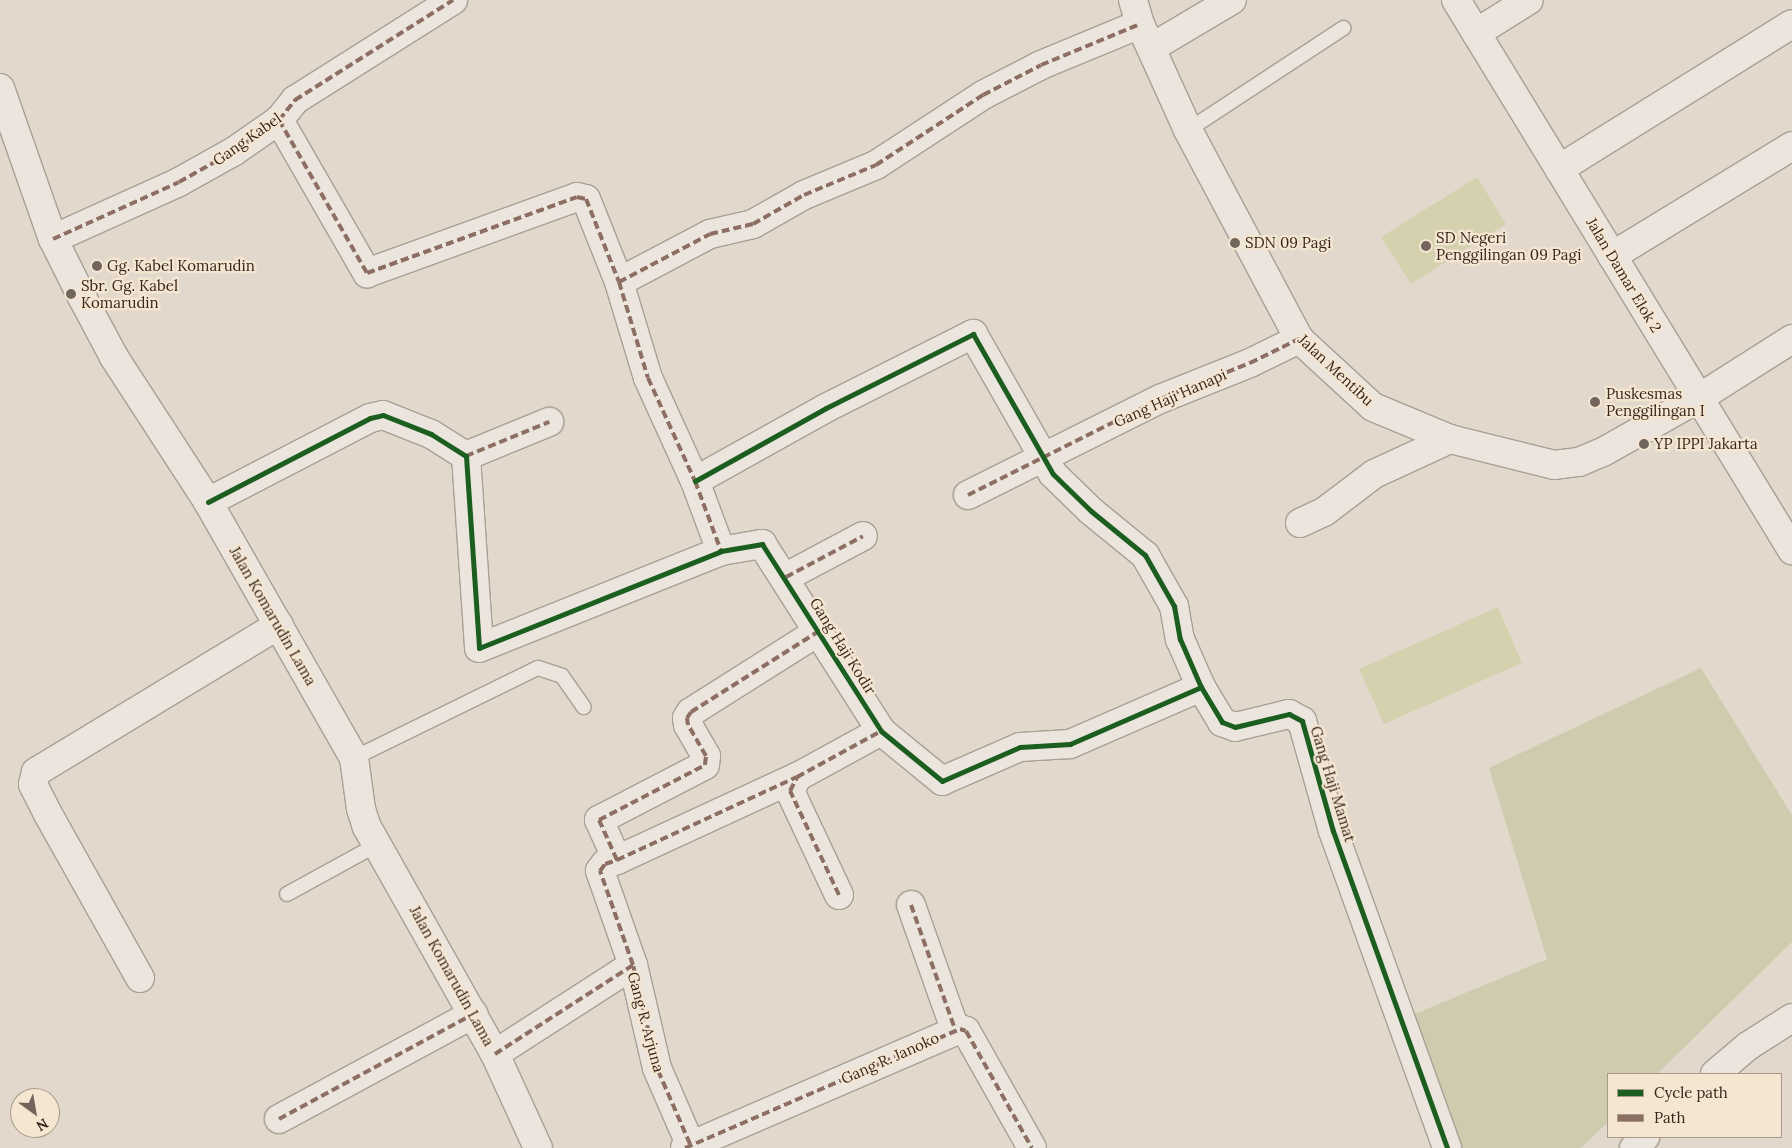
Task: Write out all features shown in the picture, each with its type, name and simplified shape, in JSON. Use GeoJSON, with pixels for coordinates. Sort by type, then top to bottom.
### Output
{"type":"FeatureCollection","features":[{"type":"Feature","properties":{"kind":"street","name":"Gang Kabel"},"geometry":{"type":"LineString","coordinates":[[53,239],[180,182],[279,120],[295,100],[453,0]]}},
{"type":"Feature","properties":{"kind":"street"},"geometry":{"type":"LineString","coordinates":[[619,282],[710,234],[753,224],[804,195],[876,165],[984,95],[1041,65],[1141,24],[1232,0]]}},
{"type":"Feature","properties":{"kind":"street","name":"Jalan Damar Elok 2"},"geometry":{"type":"LineString","coordinates":[[1456,0],[1791,548]]}},
{"type":"Feature","properties":{"kind":"street"},"geometry":{"type":"LineString","coordinates":[[1476,33],[1529,0]]}},
{"type":"Feature","properties":{"kind":"street","name":"Jalan Mentibu"},"geometry":{"type":"LineString","coordinates":[[1141,24],[1188,130],[1299,339],[1373,407],[1450,439],[1554,465],[1579,462],[1604,452],[1699,398],[1792,339]]}},
{"type":"Feature","properties":{"kind":"street"},"geometry":{"type":"LineString","coordinates":[[1559,169],[1792,24]]}},
{"type":"Feature","properties":{"kind":"street","name":"Jalan Komarudin Lama"},"geometry":{"type":"LineString","coordinates":[[0,88],[53,239],[114,356],[208,502],[354,758],[361,809],[378,844],[495,1054],[538,1148]]}},
{"type":"Feature","properties":{"kind":"street"},"geometry":{"type":"LineString","coordinates":[[279,120],[367,273],[577,198],[586,199],[592,209],[619,282],[648,378],[694,481],[721,551],[479,648],[466,456]]}},
{"type":"Feature","properties":{"kind":"street"},"geometry":{"type":"LineString","coordinates":[[1612,256],[1792,146]]}},
{"type":"Feature","properties":{"kind":"street","name":"Gang Haji Mamat"},"geometry":{"type":"LineString","coordinates":[[694,481],[826,408],[973,334],[1042,458],[1068,491],[1145,555],[1174,606],[1180,639],[1201,687],[1222,722],[1235,727],[1289,714],[1302,721],[1333,831],[1448,1148]]}},
{"type":"Feature","properties":{"kind":"street","name":"Gang Haji Hanapi"},"geometry":{"type":"LineString","coordinates":[[968,495],[1160,399],[1250,363],[1299,339]]}},
{"type":"Feature","properties":{"kind":"street"},"geometry":{"type":"LineString","coordinates":[[208,502],[370,418],[383,415],[431,434],[466,456]]}},
{"type":"Feature","properties":{"kind":"street"},"geometry":{"type":"LineString","coordinates":[[466,456],[549,422]]}},
{"type":"Feature","properties":{"kind":"street"},"geometry":{"type":"LineString","coordinates":[[1300,522],[1324,512],[1374,474],[1450,439]]}},
{"type":"Feature","properties":{"kind":"street"},"geometry":{"type":"LineString","coordinates":[[786,577],[863,536]]}},
{"type":"Feature","properties":{"kind":"street","name":"Gang Haji Kodir"},"geometry":{"type":"LineString","coordinates":[[721,551],[762,544],[786,577],[881,732],[942,781],[1020,747],[1070,744],[1201,687]]}},
{"type":"Feature","properties":{"kind":"street"},"geometry":{"type":"LineString","coordinates":[[140,978],[43,805],[33,784],[36,772],[279,625]]}},
{"type":"Feature","properties":{"kind":"street"},"geometry":{"type":"LineString","coordinates":[[617,860],[599,820],[707,761],[688,725],[687,718],[690,712],[819,631]]}},
{"type":"Feature","properties":{"kind":"street"},"geometry":{"type":"LineString","coordinates":[[633,965],[600,871],[605,864],[797,776],[881,732]]}},
{"type":"Feature","properties":{"kind":"street"},"geometry":{"type":"LineString","coordinates":[[797,776],[790,791],[839,895]]}},
{"type":"Feature","properties":{"kind":"street"},"geometry":{"type":"LineString","coordinates":[[912,905],[955,1029]]}},
{"type":"Feature","properties":{"kind":"street","name":"Gang R. Arjuna"},"geometry":{"type":"LineString","coordinates":[[495,1054],[633,965],[657,1068],[688,1146]]}},
{"type":"Feature","properties":{"kind":"street"},"geometry":{"type":"LineString","coordinates":[[279,1120],[474,1014]]}},
{"type":"Feature","properties":{"kind":"street"},"geometry":{"type":"LineString","coordinates":[[1716,1073],[1748,1046],[1792,1018]]}},
{"type":"Feature","properties":{"kind":"street","name":"Gang R. Janoko"},"geometry":{"type":"LineString","coordinates":[[688,1146],[955,1029],[966,1031],[1032,1148]]}},
{"type":"Feature","properties":{"kind":"street"},"geometry":{"type":"LineString","coordinates":[[1634,1148],[1644,1138]]}},
{"type":"Feature","properties":{"kind":"lane"},"geometry":{"type":"LineString","coordinates":[[1188,130],[1343,28]]}},
{"type":"Feature","properties":{"kind":"lane"},"geometry":{"type":"LineString","coordinates":[[354,758],[538,668],[562,676],[584,707]]}},
{"type":"Feature","properties":{"kind":"lane"},"geometry":{"type":"LineString","coordinates":[[287,894],[378,844]]}},
{"type":"Feature","properties":{"kind":"shaded area"},"geometry":{"type":"Polygon","coordinates":[[[1477,177],[1506,224],[1411,284],[1381,237],[1477,177]]]}},
{"type":"Feature","properties":{"kind":"shaded area"},"geometry":{"type":"Polygon","coordinates":[[[1498,607],[1522,663],[1384,724],[1359,669],[1498,607]]]}},
{"type":"Feature","properties":{"kind":"shaded area"},"geometry":{"type":"Polygon","coordinates":[[[1701,668],[1792,815],[1792,942],[1658,1073],[1607,1073],[1607,1123],[1581,1148],[1455,1148],[1393,1023],[1547,959],[1489,768],[1701,668]]]}},
{"type":"Feature","properties":{"kind":"marked path"},"geometry":{"type":"LineString","coordinates":[[53,239],[179,182],[233,152],[279,120],[295,100],[453,0]]}},
{"type":"Feature","properties":{"kind":"marked path"},"geometry":{"type":"LineString","coordinates":[[619,282],[710,234],[753,224],[804,195],[876,165],[983,95],[1041,65],[1140,24]]}},
{"type":"Feature","properties":{"kind":"marked path"},"geometry":{"type":"LineString","coordinates":[[279,120],[367,273],[577,197],[586,199],[619,282],[648,378],[695,481],[721,551]]}},
{"type":"Feature","properties":{"kind":"marked path"},"geometry":{"type":"LineString","coordinates":[[968,495],[1160,399],[1250,363],[1299,339]]}},
{"type":"Feature","properties":{"kind":"marked path"},"geometry":{"type":"LineString","coordinates":[[466,456],[549,422]]}},
{"type":"Feature","properties":{"kind":"marked path"},"geometry":{"type":"LineString","coordinates":[[786,577],[863,536]]}},
{"type":"Feature","properties":{"kind":"marked path"},"geometry":{"type":"LineString","coordinates":[[690,1144],[657,1068],[633,965],[600,871],[605,864],[617,860],[599,820],[705,765],[706,756],[688,725],[687,718],[691,712],[819,631]]}},
{"type":"Feature","properties":{"kind":"marked path"},"geometry":{"type":"LineString","coordinates":[[839,895],[790,791],[797,777],[881,731]]}},
{"type":"Feature","properties":{"kind":"marked path"},"geometry":{"type":"LineString","coordinates":[[617,860],[797,777]]}},
{"type":"Feature","properties":{"kind":"marked path"},"geometry":{"type":"LineString","coordinates":[[911,905],[955,1029]]}},
{"type":"Feature","properties":{"kind":"marked path"},"geometry":{"type":"LineString","coordinates":[[495,1054],[633,965]]}},
{"type":"Feature","properties":{"kind":"marked path"},"geometry":{"type":"LineString","coordinates":[[279,1119],[473,1014]]}},
{"type":"Feature","properties":{"kind":"marked path"},"geometry":{"type":"LineString","coordinates":[[685,1148],[960,1029],[966,1031],[1032,1148]]}},
{"type":"Feature","properties":{"kind":"cycle path"},"geometry":{"type":"LineString","coordinates":[[695,481],[826,408],[973,334],[1053,474],[1091,511],[1145,555],[1174,606],[1180,639],[1201,687],[1222,722],[1235,727],[1289,714],[1302,721],[1333,831],[1447,1148]]}},
{"type":"Feature","properties":{"kind":"cycle path"},"geometry":{"type":"LineString","coordinates":[[208,502],[370,418],[383,415],[431,434],[466,456],[479,648],[721,551],[762,544],[881,731],[942,781],[1020,747],[1070,744],[1201,687]]}},
{"type":"Feature","properties":{"kind":"place","name":"SDN 09 Pagi"},"geometry":{"type":"Point","coordinates":[1235,243]}},
{"type":"Feature","properties":{"kind":"place","name":"SD Negeri Penggilingan 09 Pagi"},"geometry":{"type":"Point","coordinates":[1426,246]}},
{"type":"Feature","properties":{"kind":"place","name":"Gg. Kabel Komarudin"},"geometry":{"type":"Point","coordinates":[97,266]}},
{"type":"Feature","properties":{"kind":"place","name":"Sbr. Gg. Kabel Komarudin"},"geometry":{"type":"Point","coordinates":[71,294]}},
{"type":"Feature","properties":{"kind":"place","name":"Puskesmas Penggilingan I"},"geometry":{"type":"Point","coordinates":[1595,402]}},
{"type":"Feature","properties":{"kind":"place","name":"YP IPPI Jakarta"},"geometry":{"type":"Point","coordinates":[1644,444]}}]}
